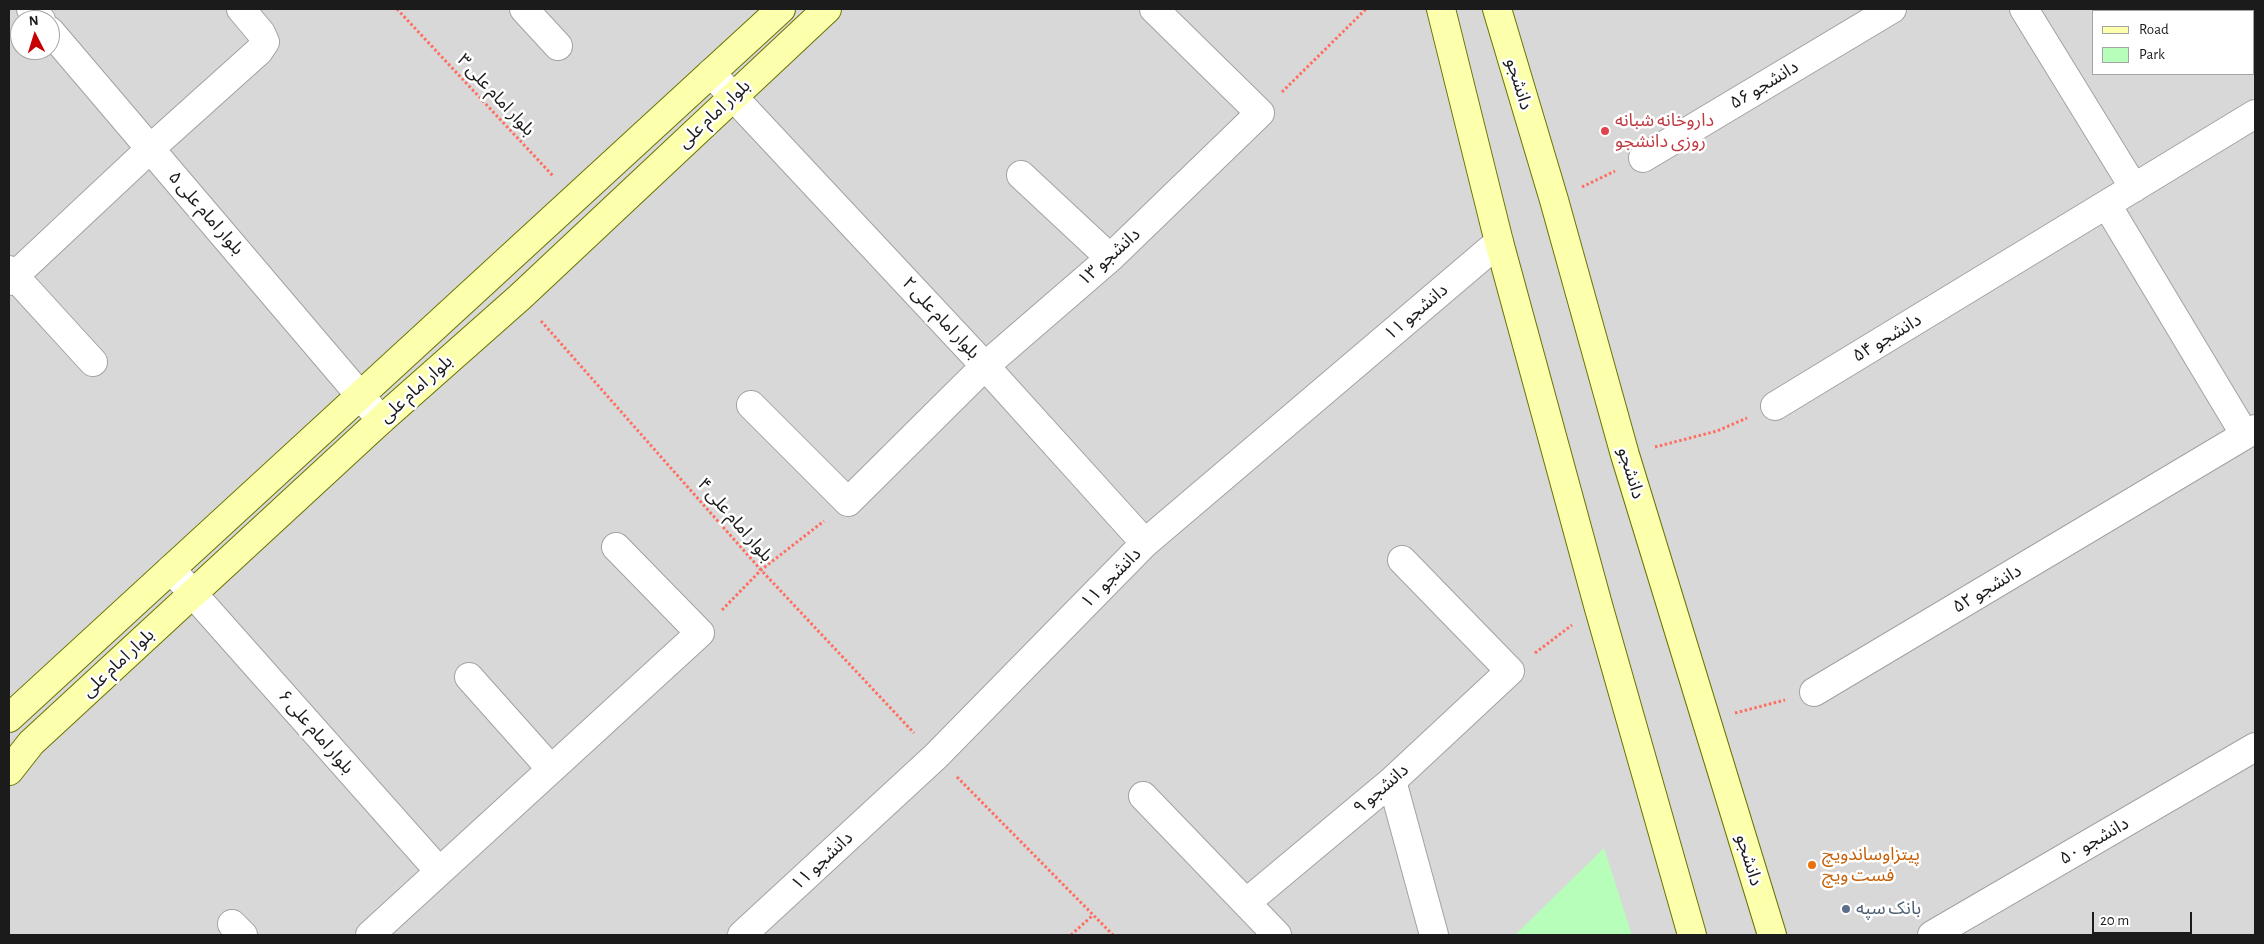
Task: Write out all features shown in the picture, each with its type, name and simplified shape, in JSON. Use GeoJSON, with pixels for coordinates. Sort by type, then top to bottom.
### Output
{"type":"FeatureCollection","features":[{"type":"Feature","properties":{"kind":"street"},"geometry":{"type":"LineString","coordinates":[[93,362],[11,276],[259,52],[265,42],[261,33],[241,9]]}},
{"type":"Feature","properties":{"kind":"street"},"geometry":{"type":"LineString","coordinates":[[524,9],[558,46]]}},
{"type":"Feature","properties":{"kind":"street","name":"بلوار امام علی"},"geometry":{"type":"LineString","coordinates":[[10,714],[362,396],[781,9]]}},
{"type":"Feature","properties":{"kind":"street","name":"بلوار امام علی"},"geometry":{"type":"LineString","coordinates":[[9,771],[31,743],[381,420],[520,296],[827,9]]}},
{"type":"Feature","properties":{"kind":"street"},"geometry":{"type":"LineString","coordinates":[[1154,9],[1260,113]]}},
{"type":"Feature","properties":{"kind":"street"},"geometry":{"type":"LineString","coordinates":[[1441,9],[1499,242],[1598,606],[1692,935]]}},
{"type":"Feature","properties":{"kind":"street","name":"دانشجو"},"geometry":{"type":"LineString","coordinates":[[1497,9],[1554,200],[1626,455],[1772,935]]}},
{"type":"Feature","properties":{"kind":"street","name":"دانشجو ۵۶"},"geometry":{"type":"LineString","coordinates":[[1643,158],[1892,9]]}},
{"type":"Feature","properties":{"kind":"street"},"geometry":{"type":"LineString","coordinates":[[2024,9],[2134,188]]}},
{"type":"Feature","properties":{"kind":"street","name":"بلوار امام علی ۵"},"geometry":{"type":"LineString","coordinates":[[60,43],[381,420]]}},
{"type":"Feature","properties":{"kind":"street","name":"بلوار امام علی ۲"},"geometry":{"type":"LineString","coordinates":[[711,73],[734,95],[985,366],[1145,543]]}},
{"type":"Feature","properties":{"kind":"street","name":"دانشجو ۱۳"},"geometry":{"type":"LineString","coordinates":[[848,502],[985,366],[1110,258],[1260,113]]}},
{"type":"Feature","properties":{"kind":"street","name":"دانشجو ۵۴"},"geometry":{"type":"LineString","coordinates":[[1775,406],[2255,114]]}},
{"type":"Feature","properties":{"kind":"street"},"geometry":{"type":"LineString","coordinates":[[1020,175],[1110,258]]}},
{"type":"Feature","properties":{"kind":"street"},"geometry":{"type":"LineString","coordinates":[[2107,205],[2250,432]]}},
{"type":"Feature","properties":{"kind":"street","name":"دانشجو ۱۱"},"geometry":{"type":"LineString","coordinates":[[742,935],[936,756],[1145,543],[1499,242]]}},
{"type":"Feature","properties":{"kind":"street"},"geometry":{"type":"LineString","coordinates":[[751,405],[848,502]]}},
{"type":"Feature","properties":{"kind":"street","name":"دانشجو ۵۲"},"geometry":{"type":"LineString","coordinates":[[1814,692],[2250,432]]}},
{"type":"Feature","properties":{"kind":"street"},"geometry":{"type":"LineString","coordinates":[[370,935],[700,633],[616,547]]}},
{"type":"Feature","properties":{"kind":"street"},"geometry":{"type":"LineString","coordinates":[[1402,560],[1510,671]]}},
{"type":"Feature","properties":{"kind":"street","name":"بلوار امام علی ۶"},"geometry":{"type":"LineString","coordinates":[[171,569],[439,871]]}},
{"type":"Feature","properties":{"kind":"street","name":"دانشجو ۹"},"geometry":{"type":"LineString","coordinates":[[1247,902],[1392,781],[1510,671]]}},
{"type":"Feature","properties":{"kind":"street"},"geometry":{"type":"LineString","coordinates":[[469,677],[551,769]]}},
{"type":"Feature","properties":{"kind":"street"},"geometry":{"type":"LineString","coordinates":[[10,714],[31,743]]}},
{"type":"Feature","properties":{"kind":"street","name":"دانشجو ۵۰"},"geometry":{"type":"LineString","coordinates":[[1932,935],[2255,747]]}},
{"type":"Feature","properties":{"kind":"street"},"geometry":{"type":"LineString","coordinates":[[1392,781],[1434,935]]}},
{"type":"Feature","properties":{"kind":"street"},"geometry":{"type":"LineString","coordinates":[[1143,796],[1277,935]]}},
{"type":"Feature","properties":{"kind":"path","name":"بلوار امام علی ۳"},"geometry":{"type":"LineString","coordinates":[[397,9],[575,199]]}},
{"type":"Feature","properties":{"kind":"path"},"geometry":{"type":"LineString","coordinates":[[1260,113],[1366,9]]}},
{"type":"Feature","properties":{"kind":"path"},"geometry":{"type":"LineString","coordinates":[[1554,200],[1643,158]]}},
{"type":"Feature","properties":{"kind":"path","name":"بلوار امام علی ۴"},"geometry":{"type":"LineString","coordinates":[[520,296],[761,570],[936,756],[1113,935]]}},
{"type":"Feature","properties":{"kind":"path"},"geometry":{"type":"LineString","coordinates":[[1626,455],[1717,431],[1775,406]]}},
{"type":"Feature","properties":{"kind":"path"},"geometry":{"type":"LineString","coordinates":[[700,633],[761,570],[848,502]]}},
{"type":"Feature","properties":{"kind":"path"},"geometry":{"type":"LineString","coordinates":[[1510,671],[1598,606]]}},
{"type":"Feature","properties":{"kind":"path"},"geometry":{"type":"LineString","coordinates":[[1706,721],[1814,692]]}},
{"type":"Feature","properties":{"kind":"path"},"geometry":{"type":"LineString","coordinates":[[1071,935],[1093,915]]}},
{"type":"Feature","properties":{"kind":"shaded area"},"geometry":{"type":"Polygon","coordinates":[[[9,9],[2255,9],[2255,935],[9,935],[9,9]]]}},
{"type":"Feature","properties":{"kind":"green space"},"geometry":{"type":"Polygon","coordinates":[[[1604,848],[1632,935],[1515,935],[1604,848]]]}},
{"type":"Feature","properties":{"kind":"place","name":"داروخانه شبانه روزی دانشجو"},"geometry":{"type":"Point","coordinates":[1605,131]}},
{"type":"Feature","properties":{"kind":"place","name":"پیتزاوساندویچ فست ویچ"},"geometry":{"type":"Point","coordinates":[1812,865]}},
{"type":"Feature","properties":{"kind":"place","name":"بانک سپه"},"geometry":{"type":"Point","coordinates":[1846,909]}}]}
